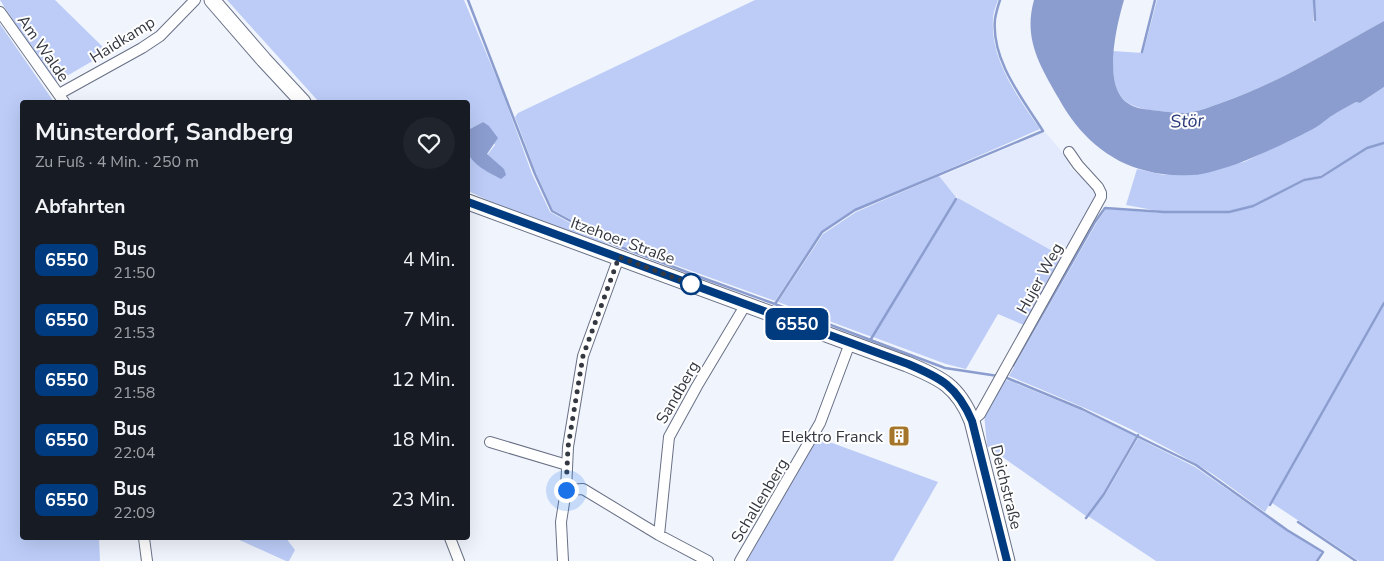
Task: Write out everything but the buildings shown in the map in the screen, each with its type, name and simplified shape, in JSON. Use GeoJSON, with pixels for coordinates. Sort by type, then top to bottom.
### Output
{"type":"FeatureCollection","features":[{"type":"Feature","properties":{"kind":"street","name":"Haidkamp"},"geometry":{"type":"LineString","coordinates":[[61,98],[160,36],[195,0]]}},
{"type":"Feature","properties":{"kind":"street"},"geometry":{"type":"LineString","coordinates":[[212,0],[301,100]]}},
{"type":"Feature","properties":{"kind":"street","name":"Am Walde"},"geometry":{"type":"LineString","coordinates":[[0,12],[61,98]]}},
{"type":"Feature","properties":{"kind":"street","name":"Hujer Weg"},"geometry":{"type":"LineString","coordinates":[[972,421],[980,414],[1101,197],[1098,187],[1069,152]]}},
{"type":"Feature","properties":{"kind":"street","name":"Itzehoer Straße"},"geometry":{"type":"LineString","coordinates":[[470,203],[928,372],[957,393],[972,421]]}},
{"type":"Feature","properties":{"kind":"street"},"geometry":{"type":"LineString","coordinates":[[563,561],[561,522],[566,490],[568,447],[583,356],[619,257]]}},
{"type":"Feature","properties":{"kind":"street","name":"Sandberg"},"geometry":{"type":"LineString","coordinates":[[659,535],[669,437],[746,304]]}},
{"type":"Feature","properties":{"kind":"street","name":"Schallenberg"},"geometry":{"type":"LineString","coordinates":[[740,561],[820,423],[850,343]]}},
{"type":"Feature","properties":{"kind":"street","name":"Deichstraße"},"geometry":{"type":"LineString","coordinates":[[972,421],[1007,561]]}},
{"type":"Feature","properties":{"kind":"street"},"geometry":{"type":"LineString","coordinates":[[490,442],[567,465]]}},
{"type":"Feature","properties":{"kind":"street"},"geometry":{"type":"LineString","coordinates":[[566,490],[583,490],[659,535],[708,561]]}},
{"type":"Feature","properties":{"kind":"street"},"geometry":{"type":"LineString","coordinates":[[144,540],[147,561]]}},
{"type":"Feature","properties":{"kind":"street"},"geometry":{"type":"LineString","coordinates":[[451,540],[459,561]]}},
{"type":"Feature","properties":{"kind":"shaded area"},"geometry":{"type":"Polygon","coordinates":[[[0,0],[55,0],[108,52],[53,84],[0,0]]]}},
{"type":"Feature","properties":{"kind":"shaded area"},"geometry":{"type":"Polygon","coordinates":[[[227,0],[464,0],[502,91],[532,174],[550,212],[612,246],[610,249],[509,210],[470,192],[470,157],[487,155],[495,145],[483,122],[470,129],[470,100],[317,100],[227,0]]]}},
{"type":"Feature","properties":{"kind":"shaded area"},"geometry":{"type":"Polygon","coordinates":[[[755,0],[998,0],[993,19],[996,49],[1007,77],[1040,129],[855,210],[821,232],[775,301],[614,243],[553,210],[536,173],[515,117],[518,113],[755,0]]]}},
{"type":"Feature","properties":{"kind":"shaded area"},"geometry":{"type":"Polygon","coordinates":[[[1157,0],[1313,0],[1313,21],[1315,22],[1315,0],[1384,0],[1384,21],[1304,65],[1242,95],[1199,110],[1184,113],[1171,112],[1146,109],[1129,103],[1119,94],[1114,76],[1112,51],[1143,53],[1157,0]]]}},
{"type":"Feature","properties":{"kind":"shaded area"},"geometry":{"type":"Polygon","coordinates":[[[0,24],[53,100],[20,100],[20,540],[99,540],[100,561],[0,561],[0,24]]]}},
{"type":"Feature","properties":{"kind":"shaded area"},"geometry":{"type":"Polygon","coordinates":[[[1384,87],[1384,143],[1367,148],[1320,176],[1304,179],[1253,205],[1229,211],[1164,212],[1126,205],[1137,169],[1164,175],[1244,162],[1321,124],[1331,115],[1356,102],[1360,103],[1384,87]]]}},
{"type":"Feature","properties":{"kind":"shaded area"},"geometry":{"type":"Polygon","coordinates":[[[1045,132],[1069,160],[1070,168],[1094,187],[1098,196],[1065,258],[958,198],[939,177],[1045,132]]]}},
{"type":"Feature","properties":{"kind":"shaded area"},"geometry":{"type":"Polygon","coordinates":[[[1384,144],[1384,302],[1265,512],[1214,475],[1174,451],[1104,417],[1009,376],[1106,209],[1163,213],[1229,213],[1253,206],[1304,181],[1321,178],[1367,149],[1384,144]]]}},
{"type":"Feature","properties":{"kind":"shaded area"},"geometry":{"type":"Polygon","coordinates":[[[939,176],[956,197],[872,337],[778,302],[823,234],[856,212],[939,176]]]}},
{"type":"Feature","properties":{"kind":"shaded area"},"geometry":{"type":"Polygon","coordinates":[[[958,198],[1065,258],[1026,326],[998,314],[966,369],[946,364],[873,337],[958,198]]]}},
{"type":"Feature","properties":{"kind":"shaded area"},"geometry":{"type":"Polygon","coordinates":[[[1384,305],[1384,561],[1359,561],[1272,503],[1384,305]]]}},
{"type":"Feature","properties":{"kind":"shaded area"},"geometry":{"type":"Polygon","coordinates":[[[1002,379],[1081,410],[1136,436],[1103,494],[1086,516],[987,446],[984,413],[1002,379]]]}},
{"type":"Feature","properties":{"kind":"shaded area"},"geometry":{"type":"Polygon","coordinates":[[[816,437],[938,482],[893,561],[747,561],[816,437]]]}},
{"type":"Feature","properties":{"kind":"shaded area"},"geometry":{"type":"Polygon","coordinates":[[[1138,438],[1195,467],[1321,552],[1316,561],[1156,561],[1088,516],[1105,495],[1138,438]]]}},
{"type":"Feature","properties":{"kind":"shaded area"},"geometry":{"type":"Polygon","coordinates":[[[239,540],[288,540],[295,550],[289,561],[239,540]]]}},
{"type":"Feature","properties":{"kind":"water","name":"Stör"},"geometry":{"type":"Polygon","coordinates":[[[1034,0],[1124,0],[1113,55],[1115,84],[1120,96],[1129,104],[1140,108],[1185,113],[1212,106],[1284,76],[1384,21],[1384,87],[1360,103],[1356,102],[1339,111],[1321,124],[1281,145],[1232,166],[1195,175],[1169,175],[1147,171],[1119,161],[1096,145],[1075,124],[1067,112],[1035,52],[1031,27],[1034,0]]]}},
{"type":"Feature","properties":{"kind":"water"},"geometry":{"type":"Polygon","coordinates":[[[483,122],[489,126],[498,138],[487,154],[504,169],[506,175],[501,179],[486,171],[472,160],[470,156],[470,129],[483,122]]]}},
{"type":"Feature","properties":{"kind":"waterway"},"geometry":{"type":"LineString","coordinates":[[468,0],[535,174],[552,211],[613,244],[945,368],[998,376]]}},
{"type":"Feature","properties":{"kind":"waterway"},"geometry":{"type":"LineString","coordinates":[[775,304],[822,232],[855,210],[1043,131],[1010,78],[998,49],[995,19],[1000,0]]}},
{"type":"Feature","properties":{"kind":"waterway"},"geometry":{"type":"LineString","coordinates":[[1142,52],[1155,0]]}},
{"type":"Feature","properties":{"kind":"waterway"},"geometry":{"type":"LineString","coordinates":[[1314,0],[1315,20]]}},
{"type":"Feature","properties":{"kind":"waterway"},"geometry":{"type":"LineString","coordinates":[[1013,366],[1095,222],[1105,208],[1164,212],[1229,212],[1253,206],[1304,180],[1321,177],[1367,148],[1384,143]]}},
{"type":"Feature","properties":{"kind":"waterway"},"geometry":{"type":"LineString","coordinates":[[871,339],[956,199]]}},
{"type":"Feature","properties":{"kind":"waterway"},"geometry":{"type":"LineString","coordinates":[[1270,505],[1384,303]]}},
{"type":"Feature","properties":{"kind":"waterway"},"geometry":{"type":"LineString","coordinates":[[1007,378],[1082,409],[1196,465],[1287,530],[1323,552],[1317,561]]}},
{"type":"Feature","properties":{"kind":"waterway"},"geometry":{"type":"LineString","coordinates":[[1086,518],[1104,494],[1138,435]]}},
{"type":"Feature","properties":{"kind":"waterway"},"geometry":{"type":"LineString","coordinates":[[1298,522],[1356,561]]}},
{"type":"Feature","properties":{"kind":"bus line","name":"6550"},"geometry":{"type":"LineString","coordinates":[[470,203],[908,364],[928,372],[944,382],[957,393],[972,421],[1007,561]]}},
{"type":"Feature","properties":{"kind":"place","name":"Elektro Franck"},"geometry":{"type":"Point","coordinates":[899,436]}},
{"type":"Feature","properties":{"kind":"route"},"geometry":{"type":"LineString","coordinates":[[566,490],[568,447],[583,356],[619,257],[691,284]]}}]}
